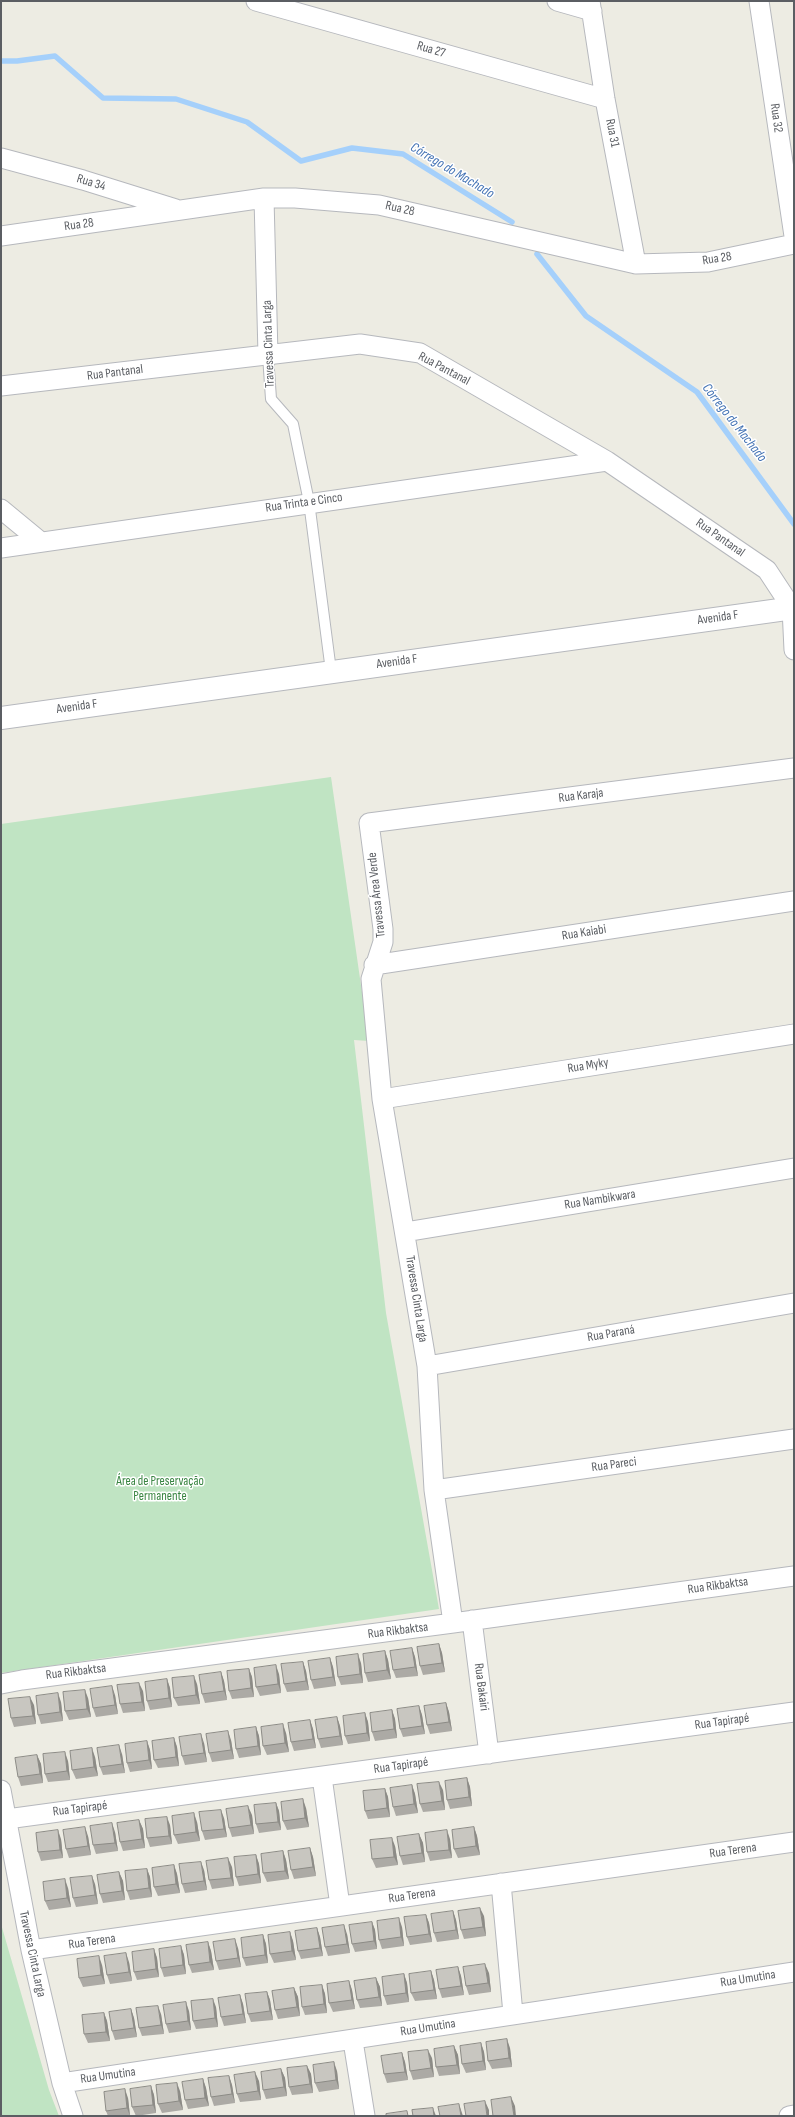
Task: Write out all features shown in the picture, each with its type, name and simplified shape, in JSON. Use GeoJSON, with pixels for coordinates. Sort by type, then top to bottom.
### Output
{"type":"FeatureCollection","features":[{"type":"Feature","properties":{"kind":"street","name":"Rua 27"},"geometry":{"type":"LineString","coordinates":[[256,1],[605,99]]}},
{"type":"Feature","properties":{"kind":"street"},"geometry":{"type":"LineString","coordinates":[[557,1],[591,6]]}},
{"type":"Feature","properties":{"kind":"street","name":"Rua 32"},"geometry":{"type":"LineString","coordinates":[[759,1],[794,236]]}},
{"type":"Feature","properties":{"kind":"street","name":"Rua 31"},"geometry":{"type":"LineString","coordinates":[[591,6],[605,99],[636,264]]}},
{"type":"Feature","properties":{"kind":"street","name":"Rua 34"},"geometry":{"type":"LineString","coordinates":[[1,158],[83,180],[181,210]]}},
{"type":"Feature","properties":{"kind":"street","name":"Rua 28"},"geometry":{"type":"LineString","coordinates":[[1,236],[264,198],[295,198],[379,205],[636,264],[708,262],[794,244]]}},
{"type":"Feature","properties":{"kind":"street","name":"Travessa Cinta Larga"},"geometry":{"type":"LineString","coordinates":[[264,198],[268,355]]}},
{"type":"Feature","properties":{"kind":"street","name":"Rua Pantanal"},"geometry":{"type":"LineString","coordinates":[[1,386],[360,344],[420,353],[608,461],[767,570],[793,608]]}},
{"type":"Feature","properties":{"kind":"street","name":"Rua Trinta e Cinco"},"geometry":{"type":"LineString","coordinates":[[1,548],[309,502],[608,461]]}},
{"type":"Feature","properties":{"kind":"street"},"geometry":{"type":"LineString","coordinates":[[1,509],[41,542]]}},
{"type":"Feature","properties":{"kind":"street"},"geometry":{"type":"LineString","coordinates":[[793,608],[794,650]]}},
{"type":"Feature","properties":{"kind":"street","name":"Avenida F"},"geometry":{"type":"LineString","coordinates":[[1,718],[793,608]]}},
{"type":"Feature","properties":{"kind":"street","name":"Rua Karaja"},"geometry":{"type":"LineString","coordinates":[[369,823],[794,768]]}},
{"type":"Feature","properties":{"kind":"street","name":"Travessa Área Verde"},"geometry":{"type":"LineString","coordinates":[[369,823],[383,929],[379,956],[374,965],[372,979],[372,999],[382,1099]]}},
{"type":"Feature","properties":{"kind":"street","name":"Rua Kaiabi"},"geometry":{"type":"LineString","coordinates":[[374,965],[794,901]]}},
{"type":"Feature","properties":{"kind":"street","name":"Rua Myky"},"geometry":{"type":"LineString","coordinates":[[382,1099],[794,1034]]}},
{"type":"Feature","properties":{"kind":"street"},"geometry":{"type":"LineString","coordinates":[[382,1099],[406,1232]]}},
{"type":"Feature","properties":{"kind":"street","name":"Rua Nambikwara"},"geometry":{"type":"LineString","coordinates":[[406,1232],[794,1168]]}},
{"type":"Feature","properties":{"kind":"street","name":"Travessa Cinta Larga"},"geometry":{"type":"LineString","coordinates":[[406,1232],[427,1366],[434,1490],[453,1623]]}},
{"type":"Feature","properties":{"kind":"street","name":"Rua Paraná"},"geometry":{"type":"LineString","coordinates":[[427,1366],[794,1303]]}},
{"type":"Feature","properties":{"kind":"street","name":"Rua Pareci"},"geometry":{"type":"LineString","coordinates":[[434,1490],[794,1439]]}},
{"type":"Feature","properties":{"kind":"street","name":"Rua Rikbaktsa"},"geometry":{"type":"LineString","coordinates":[[1,1684],[30,1678],[453,1623],[794,1576]]}},
{"type":"Feature","properties":{"kind":"street","name":"Rua Bakairi"},"geometry":{"type":"LineString","coordinates":[[472,1620],[489,1754]]}},
{"type":"Feature","properties":{"kind":"street","name":"Rua Tapirapé"},"geometry":{"type":"LineString","coordinates":[[7,1819],[794,1712]]}},
{"type":"Feature","properties":{"kind":"street"},"geometry":{"type":"LineString","coordinates":[[322,1777],[340,1906]]}},
{"type":"Feature","properties":{"kind":"street","name":"Travessa Cinta Larga"},"geometry":{"type":"LineString","coordinates":[[1,1790],[31,1950],[62,2083],[73,2116]]}},
{"type":"Feature","properties":{"kind":"street","name":"Rua Terena"},"geometry":{"type":"LineString","coordinates":[[31,1950],[794,1842]]}},
{"type":"Feature","properties":{"kind":"street"},"geometry":{"type":"LineString","coordinates":[[501,1883],[513,2014]]}},
{"type":"Feature","properties":{"kind":"street","name":"Rua Umutina"},"geometry":{"type":"LineString","coordinates":[[62,2083],[353,2041],[513,2014],[794,1972]]}},
{"type":"Feature","properties":{"kind":"street"},"geometry":{"type":"LineString","coordinates":[[353,2041],[365,2116]]}},
{"type":"Feature","properties":{"kind":"street"},"geometry":{"type":"LineString","coordinates":[[789,2116],[794,2115]]}},
{"type":"Feature","properties":{"kind":"lane","name":"Travessa Cinta Larga"},"geometry":{"type":"LineString","coordinates":[[268,355],[272,399],[293,424],[309,502],[331,671]]}},
{"type":"Feature","properties":{"kind":"green space","name":"Área de Preservação Permanente"},"geometry":{"type":"Polygon","coordinates":[[[331,777],[369,1041],[354,1040],[386,1313],[439,1609],[1,1673],[1,824],[331,777]]]}},
{"type":"Feature","properties":{"kind":"green space"},"geometry":{"type":"Polygon","coordinates":[[[1,1924],[49,2090],[59,2116],[1,2116],[1,1924]]]}},
{"type":"Feature","properties":{"kind":"building"},"geometry":{"type":"Polygon","coordinates":[[[439,1644],[442,1663],[420,1666],[417,1647],[439,1644]]]}},
{"type":"Feature","properties":{"kind":"building"},"geometry":{"type":"Polygon","coordinates":[[[412,1648],[415,1667],[393,1670],[390,1651],[412,1648]]]}},
{"type":"Feature","properties":{"kind":"building"},"geometry":{"type":"Polygon","coordinates":[[[385,1651],[387,1670],[365,1673],[363,1654],[385,1651]]]}},
{"type":"Feature","properties":{"kind":"building"},"geometry":{"type":"Polygon","coordinates":[[[358,1654],[360,1674],[338,1677],[336,1657],[358,1654]]]}},
{"type":"Feature","properties":{"kind":"building"},"geometry":{"type":"Polygon","coordinates":[[[330,1658],[333,1677],[311,1680],[308,1661],[330,1658]]]}},
{"type":"Feature","properties":{"kind":"building"},"geometry":{"type":"Polygon","coordinates":[[[303,1662],[306,1681],[284,1684],[281,1664],[303,1662]]]}},
{"type":"Feature","properties":{"kind":"building"},"geometry":{"type":"Polygon","coordinates":[[[276,1665],[278,1684],[256,1687],[254,1668],[276,1665]]]}},
{"type":"Feature","properties":{"kind":"building"},"geometry":{"type":"Polygon","coordinates":[[[249,1669],[251,1688],[229,1691],[227,1671],[249,1669]]]}},
{"type":"Feature","properties":{"kind":"building"},"geometry":{"type":"Polygon","coordinates":[[[221,1672],[224,1691],[202,1694],[199,1675],[221,1672]]]}},
{"type":"Feature","properties":{"kind":"building"},"geometry":{"type":"Polygon","coordinates":[[[194,1676],[196,1695],[174,1698],[172,1678],[194,1676]]]}},
{"type":"Feature","properties":{"kind":"building"},"geometry":{"type":"Polygon","coordinates":[[[167,1679],[169,1698],[147,1701],[145,1682],[167,1679]]]}},
{"type":"Feature","properties":{"kind":"building"},"geometry":{"type":"Polygon","coordinates":[[[139,1683],[142,1702],[120,1704],[117,1685],[139,1683]]]}},
{"type":"Feature","properties":{"kind":"building"},"geometry":{"type":"Polygon","coordinates":[[[112,1686],[115,1705],[93,1708],[90,1689],[112,1686]]]}},
{"type":"Feature","properties":{"kind":"building"},"geometry":{"type":"Polygon","coordinates":[[[85,1690],[87,1709],[65,1711],[63,1692],[85,1690]]]}},
{"type":"Feature","properties":{"kind":"building"},"geometry":{"type":"Polygon","coordinates":[[[58,1693],[60,1712],[38,1715],[36,1696],[58,1693]]]}},
{"type":"Feature","properties":{"kind":"building"},"geometry":{"type":"Polygon","coordinates":[[[30,1697],[33,1716],[11,1718],[8,1699],[30,1697]]]}},
{"type":"Feature","properties":{"kind":"building"},"geometry":{"type":"Polygon","coordinates":[[[446,1703],[449,1722],[427,1725],[424,1706],[446,1703]]]}},
{"type":"Feature","properties":{"kind":"building"},"geometry":{"type":"Polygon","coordinates":[[[419,1706],[422,1726],[400,1729],[397,1709],[419,1706]]]}},
{"type":"Feature","properties":{"kind":"building"},"geometry":{"type":"Polygon","coordinates":[[[392,1710],[394,1729],[372,1732],[370,1713],[392,1710]]]}},
{"type":"Feature","properties":{"kind":"building"},"geometry":{"type":"Polygon","coordinates":[[[365,1713],[367,1733],[345,1736],[343,1716],[365,1713]]]}},
{"type":"Feature","properties":{"kind":"building"},"geometry":{"type":"Polygon","coordinates":[[[337,1717],[340,1736],[318,1739],[315,1720],[337,1717]]]}},
{"type":"Feature","properties":{"kind":"building"},"geometry":{"type":"Polygon","coordinates":[[[310,1720],[313,1739],[291,1742],[288,1723],[310,1720]]]}},
{"type":"Feature","properties":{"kind":"building"},"geometry":{"type":"Polygon","coordinates":[[[283,1724],[285,1743],[263,1746],[261,1727],[283,1724]]]}},
{"type":"Feature","properties":{"kind":"building"},"geometry":{"type":"Polygon","coordinates":[[[256,1727],[258,1746],[236,1749],[234,1730],[256,1727]]]}},
{"type":"Feature","properties":{"kind":"building"},"geometry":{"type":"Polygon","coordinates":[[[228,1731],[231,1750],[209,1753],[206,1734],[228,1731]]]}},
{"type":"Feature","properties":{"kind":"building"},"geometry":{"type":"Polygon","coordinates":[[[201,1734],[204,1753],[182,1756],[179,1737],[201,1734]]]}},
{"type":"Feature","properties":{"kind":"building"},"geometry":{"type":"Polygon","coordinates":[[[174,1738],[176,1757],[154,1760],[152,1741],[174,1738]]]}},
{"type":"Feature","properties":{"kind":"building"},"geometry":{"type":"Polygon","coordinates":[[[147,1741],[149,1760],[127,1763],[125,1744],[147,1741]]]}},
{"type":"Feature","properties":{"kind":"building"},"geometry":{"type":"Polygon","coordinates":[[[119,1745],[122,1764],[100,1767],[97,1748],[119,1745]]]}},
{"type":"Feature","properties":{"kind":"building"},"geometry":{"type":"Polygon","coordinates":[[[92,1748],[94,1767],[72,1770],[70,1751],[92,1748]]]}},
{"type":"Feature","properties":{"kind":"building"},"geometry":{"type":"Polygon","coordinates":[[[65,1752],[67,1771],[45,1774],[43,1754],[65,1752]]]}},
{"type":"Feature","properties":{"kind":"building"},"geometry":{"type":"Polygon","coordinates":[[[37,1755],[40,1774],[18,1777],[15,1758],[37,1755]]]}},
{"type":"Feature","properties":{"kind":"building"},"geometry":{"type":"Polygon","coordinates":[[[467,1778],[469,1797],[447,1800],[445,1781],[467,1778]]]}},
{"type":"Feature","properties":{"kind":"building"},"geometry":{"type":"Polygon","coordinates":[[[439,1782],[442,1801],[420,1804],[417,1784],[439,1782]]]}},
{"type":"Feature","properties":{"kind":"building"},"geometry":{"type":"Polygon","coordinates":[[[412,1785],[414,1804],[393,1807],[390,1788],[412,1785]]]}},
{"type":"Feature","properties":{"kind":"building"},"geometry":{"type":"Polygon","coordinates":[[[385,1789],[387,1808],[365,1811],[363,1791],[385,1789]]]}},
{"type":"Feature","properties":{"kind":"building"},"geometry":{"type":"Polygon","coordinates":[[[303,1799],[305,1818],[283,1821],[281,1802],[303,1799]]]}},
{"type":"Feature","properties":{"kind":"building"},"geometry":{"type":"Polygon","coordinates":[[[276,1803],[278,1822],[256,1824],[254,1805],[276,1803]]]}},
{"type":"Feature","properties":{"kind":"building"},"geometry":{"type":"Polygon","coordinates":[[[248,1806],[251,1825],[229,1828],[226,1809],[248,1806]]]}},
{"type":"Feature","properties":{"kind":"building"},"geometry":{"type":"Polygon","coordinates":[[[221,1810],[224,1829],[202,1831],[199,1812],[221,1810]]]}},
{"type":"Feature","properties":{"kind":"building"},"geometry":{"type":"Polygon","coordinates":[[[194,1813],[196,1832],[174,1835],[172,1816],[194,1813]]]}},
{"type":"Feature","properties":{"kind":"building"},"geometry":{"type":"Polygon","coordinates":[[[167,1817],[169,1836],[147,1838],[145,1819],[167,1817]]]}},
{"type":"Feature","properties":{"kind":"building"},"geometry":{"type":"Polygon","coordinates":[[[139,1820],[142,1839],[120,1842],[117,1823],[139,1820]]]}},
{"type":"Feature","properties":{"kind":"building"},"geometry":{"type":"Polygon","coordinates":[[[112,1823],[115,1843],[93,1845],[90,1826],[112,1823]]]}},
{"type":"Feature","properties":{"kind":"building"},"geometry":{"type":"Polygon","coordinates":[[[85,1827],[88,1846],[66,1849],[63,1830],[85,1827]]]}},
{"type":"Feature","properties":{"kind":"building"},"geometry":{"type":"Polygon","coordinates":[[[474,1827],[476,1846],[454,1849],[452,1830],[474,1827]]]}},
{"type":"Feature","properties":{"kind":"building"},"geometry":{"type":"Polygon","coordinates":[[[58,1830],[60,1850],[38,1852],[36,1833],[58,1830]]]}},
{"type":"Feature","properties":{"kind":"building"},"geometry":{"type":"Polygon","coordinates":[[[447,1830],[449,1850],[427,1852],[425,1833],[447,1830]]]}},
{"type":"Feature","properties":{"kind":"building"},"geometry":{"type":"Polygon","coordinates":[[[419,1834],[422,1853],[400,1856],[397,1837],[419,1834]]]}},
{"type":"Feature","properties":{"kind":"building"},"geometry":{"type":"Polygon","coordinates":[[[392,1838],[394,1857],[372,1859],[370,1840],[392,1838]]]}},
{"type":"Feature","properties":{"kind":"building"},"geometry":{"type":"Polygon","coordinates":[[[310,1848],[313,1867],[291,1870],[288,1851],[310,1848]]]}},
{"type":"Feature","properties":{"kind":"building"},"geometry":{"type":"Polygon","coordinates":[[[283,1851],[285,1871],[263,1873],[261,1854],[283,1851]]]}},
{"type":"Feature","properties":{"kind":"building"},"geometry":{"type":"Polygon","coordinates":[[[256,1855],[258,1874],[236,1877],[234,1857],[256,1855]]]}},
{"type":"Feature","properties":{"kind":"building"},"geometry":{"type":"Polygon","coordinates":[[[228,1858],[231,1878],[209,1880],[206,1861],[228,1858]]]}},
{"type":"Feature","properties":{"kind":"building"},"geometry":{"type":"Polygon","coordinates":[[[201,1862],[204,1881],[182,1884],[179,1864],[201,1862]]]}},
{"type":"Feature","properties":{"kind":"building"},"geometry":{"type":"Polygon","coordinates":[[[174,1865],[176,1884],[154,1887],[152,1868],[174,1865]]]}},
{"type":"Feature","properties":{"kind":"building"},"geometry":{"type":"Polygon","coordinates":[[[147,1869],[149,1888],[127,1891],[125,1871],[147,1869]]]}},
{"type":"Feature","properties":{"kind":"building"},"geometry":{"type":"Polygon","coordinates":[[[119,1872],[122,1891],[100,1894],[97,1875],[119,1872]]]}},
{"type":"Feature","properties":{"kind":"building"},"geometry":{"type":"Polygon","coordinates":[[[92,1876],[95,1895],[73,1898],[70,1878],[92,1876]]]}},
{"type":"Feature","properties":{"kind":"building"},"geometry":{"type":"Polygon","coordinates":[[[65,1879],[67,1898],[45,1901],[43,1882],[65,1879]]]}},
{"type":"Feature","properties":{"kind":"building"},"geometry":{"type":"Polygon","coordinates":[[[480,1908],[483,1927],[461,1930],[458,1911],[480,1908]]]}},
{"type":"Feature","properties":{"kind":"building"},"geometry":{"type":"Polygon","coordinates":[[[453,1911],[456,1930],[434,1933],[431,1914],[453,1911]]]}},
{"type":"Feature","properties":{"kind":"building"},"geometry":{"type":"Polygon","coordinates":[[[426,1915],[429,1934],[407,1937],[404,1917],[426,1915]]]}},
{"type":"Feature","properties":{"kind":"building"},"geometry":{"type":"Polygon","coordinates":[[[399,1918],[401,1937],[379,1940],[377,1921],[399,1918]]]}},
{"type":"Feature","properties":{"kind":"building"},"geometry":{"type":"Polygon","coordinates":[[[372,1922],[374,1941],[352,1944],[349,1925],[372,1922]]]}},
{"type":"Feature","properties":{"kind":"building"},"geometry":{"type":"Polygon","coordinates":[[[344,1925],[347,1944],[325,1947],[322,1928],[344,1925]]]}},
{"type":"Feature","properties":{"kind":"building"},"geometry":{"type":"Polygon","coordinates":[[[317,1928],[320,1948],[298,1951],[295,1931],[317,1928]]]}},
{"type":"Feature","properties":{"kind":"building"},"geometry":{"type":"Polygon","coordinates":[[[290,1932],[292,1951],[270,1954],[268,1935],[290,1932]]]}},
{"type":"Feature","properties":{"kind":"building"},"geometry":{"type":"Polygon","coordinates":[[[263,1935],[265,1955],[243,1958],[241,1938],[263,1935]]]}},
{"type":"Feature","properties":{"kind":"building"},"geometry":{"type":"Polygon","coordinates":[[[235,1939],[238,1958],[216,1961],[213,1942],[235,1939]]]}},
{"type":"Feature","properties":{"kind":"building"},"geometry":{"type":"Polygon","coordinates":[[[208,1942],[210,1962],[189,1965],[186,1945],[208,1942]]]}},
{"type":"Feature","properties":{"kind":"building"},"geometry":{"type":"Polygon","coordinates":[[[181,1946],[183,1965],[161,1968],[159,1949],[181,1946]]]}},
{"type":"Feature","properties":{"kind":"building"},"geometry":{"type":"Polygon","coordinates":[[[154,1949],[156,1969],[134,1972],[132,1952],[154,1949]]]}},
{"type":"Feature","properties":{"kind":"building"},"geometry":{"type":"Polygon","coordinates":[[[126,1953],[129,1972],[107,1975],[104,1956],[126,1953]]]}},
{"type":"Feature","properties":{"kind":"building"},"geometry":{"type":"Polygon","coordinates":[[[99,1956],[101,1975],[79,1978],[77,1959],[99,1956]]]}},
{"type":"Feature","properties":{"kind":"building"},"geometry":{"type":"Polygon","coordinates":[[[485,1964],[488,1983],[466,1986],[463,1967],[485,1964]]]}},
{"type":"Feature","properties":{"kind":"building"},"geometry":{"type":"Polygon","coordinates":[[[458,1967],[461,1986],[439,1989],[436,1970],[458,1967]]]}},
{"type":"Feature","properties":{"kind":"building"},"geometry":{"type":"Polygon","coordinates":[[[431,1971],[434,1990],[411,1993],[409,1974],[431,1971]]]}},
{"type":"Feature","properties":{"kind":"building"},"geometry":{"type":"Polygon","coordinates":[[[404,1974],[406,1993],[384,1996],[382,1977],[404,1974]]]}},
{"type":"Feature","properties":{"kind":"building"},"geometry":{"type":"Polygon","coordinates":[[[376,1978],[379,1997],[357,2000],[354,1981],[376,1978]]]}},
{"type":"Feature","properties":{"kind":"building"},"geometry":{"type":"Polygon","coordinates":[[[349,1981],[352,2000],[329,2003],[327,1984],[349,1981]]]}},
{"type":"Feature","properties":{"kind":"building"},"geometry":{"type":"Polygon","coordinates":[[[322,1985],[324,2004],[302,2007],[300,1987],[322,1985]]]}},
{"type":"Feature","properties":{"kind":"building"},"geometry":{"type":"Polygon","coordinates":[[[294,1988],[297,2007],[275,2010],[272,1991],[294,1988]]]}},
{"type":"Feature","properties":{"kind":"building"},"geometry":{"type":"Polygon","coordinates":[[[267,1992],[270,2011],[248,2014],[245,1994],[267,1992]]]}},
{"type":"Feature","properties":{"kind":"building"},"geometry":{"type":"Polygon","coordinates":[[[240,1995],[243,2014],[221,2017],[218,1998],[240,1995]]]}},
{"type":"Feature","properties":{"kind":"building"},"geometry":{"type":"Polygon","coordinates":[[[213,1999],[215,2018],[193,2021],[191,2001],[213,1999]]]}},
{"type":"Feature","properties":{"kind":"building"},"geometry":{"type":"Polygon","coordinates":[[[186,2002],[188,2021],[166,2024],[163,2005],[186,2002]]]}},
{"type":"Feature","properties":{"kind":"building"},"geometry":{"type":"Polygon","coordinates":[[[158,2006],[161,2025],[139,2028],[136,2008],[158,2006]]]}},
{"type":"Feature","properties":{"kind":"building"},"geometry":{"type":"Polygon","coordinates":[[[131,2009],[134,2028],[112,2031],[109,2012],[131,2009]]]}},
{"type":"Feature","properties":{"kind":"building"},"geometry":{"type":"Polygon","coordinates":[[[104,2013],[106,2032],[84,2034],[82,2015],[104,2013]]]}},
{"type":"Feature","properties":{"kind":"building"},"geometry":{"type":"Polygon","coordinates":[[[507,2039],[509,2058],[488,2061],[486,2042],[507,2039]]]}},
{"type":"Feature","properties":{"kind":"building"},"geometry":{"type":"Polygon","coordinates":[[[481,2043],[483,2061],[462,2064],[460,2046],[481,2043]]]}},
{"type":"Feature","properties":{"kind":"building"},"geometry":{"type":"Polygon","coordinates":[[[454,2046],[457,2065],[436,2067],[434,2049],[454,2046]]]}},
{"type":"Feature","properties":{"kind":"building"},"geometry":{"type":"Polygon","coordinates":[[[428,2050],[431,2068],[410,2071],[408,2052],[428,2050]]]}},
{"type":"Feature","properties":{"kind":"building"},"geometry":{"type":"Polygon","coordinates":[[[402,2053],[405,2072],[384,2074],[381,2056],[402,2053]]]}},
{"type":"Feature","properties":{"kind":"building"},"geometry":{"type":"Polygon","coordinates":[[[334,2062],[336,2080],[315,2083],[313,2065],[334,2062]]]}},
{"type":"Feature","properties":{"kind":"building"},"geometry":{"type":"Polygon","coordinates":[[[307,2066],[310,2084],[289,2087],[287,2068],[307,2066]]]}},
{"type":"Feature","properties":{"kind":"building"},"geometry":{"type":"Polygon","coordinates":[[[281,2069],[284,2087],[263,2090],[261,2072],[281,2069]]]}},
{"type":"Feature","properties":{"kind":"building"},"geometry":{"type":"Polygon","coordinates":[[[255,2072],[258,2091],[237,2094],[234,2075],[255,2072]]]}},
{"type":"Feature","properties":{"kind":"building"},"geometry":{"type":"Polygon","coordinates":[[[229,2076],[232,2094],[211,2097],[208,2078],[229,2076]]]}},
{"type":"Feature","properties":{"kind":"building"},"geometry":{"type":"Polygon","coordinates":[[[203,2079],[205,2098],[185,2100],[182,2082],[203,2079]]]}},
{"type":"Feature","properties":{"kind":"building"},"geometry":{"type":"Polygon","coordinates":[[[177,2083],[179,2101],[158,2104],[156,2085],[177,2083]]]}},
{"type":"Feature","properties":{"kind":"building"},"geometry":{"type":"Polygon","coordinates":[[[151,2086],[153,2105],[132,2107],[130,2089],[151,2086]]]}},
{"type":"Feature","properties":{"kind":"building"},"geometry":{"type":"Polygon","coordinates":[[[125,2089],[127,2108],[106,2111],[104,2092],[125,2089]]]}},
{"type":"Feature","properties":{"kind":"building"},"geometry":{"type":"Polygon","coordinates":[[[511,2097],[514,2116],[493,2116],[491,2100],[511,2097]]]}},
{"type":"Feature","properties":{"kind":"building"},"geometry":{"type":"Polygon","coordinates":[[[485,2101],[487,2116],[466,2116],[464,2104],[485,2101]]]}},
{"type":"Feature","properties":{"kind":"building"},"geometry":{"type":"Polygon","coordinates":[[[459,2104],[461,2116],[440,2116],[438,2107],[459,2104]]]}},
{"type":"Feature","properties":{"kind":"building"},"geometry":{"type":"Polygon","coordinates":[[[433,2108],[434,2116],[413,2116],[412,2110],[433,2108]]]}},
{"type":"Feature","properties":{"kind":"building"},"geometry":{"type":"Polygon","coordinates":[[[407,2111],[408,2116],[386,2116],[386,2114],[407,2111]]]}},
{"type":"Feature","properties":{"kind":"waterway","name":"Córrego do Machado"},"geometry":{"type":"LineString","coordinates":[[1,61],[17,61],[55,56],[103,98],[176,99],[247,122],[301,161],[352,148],[403,154],[512,222]]}},
{"type":"Feature","properties":{"kind":"waterway","name":"Córrego do Machado"},"geometry":{"type":"LineString","coordinates":[[537,254],[586,316],[697,392],[794,524]]}}]}
